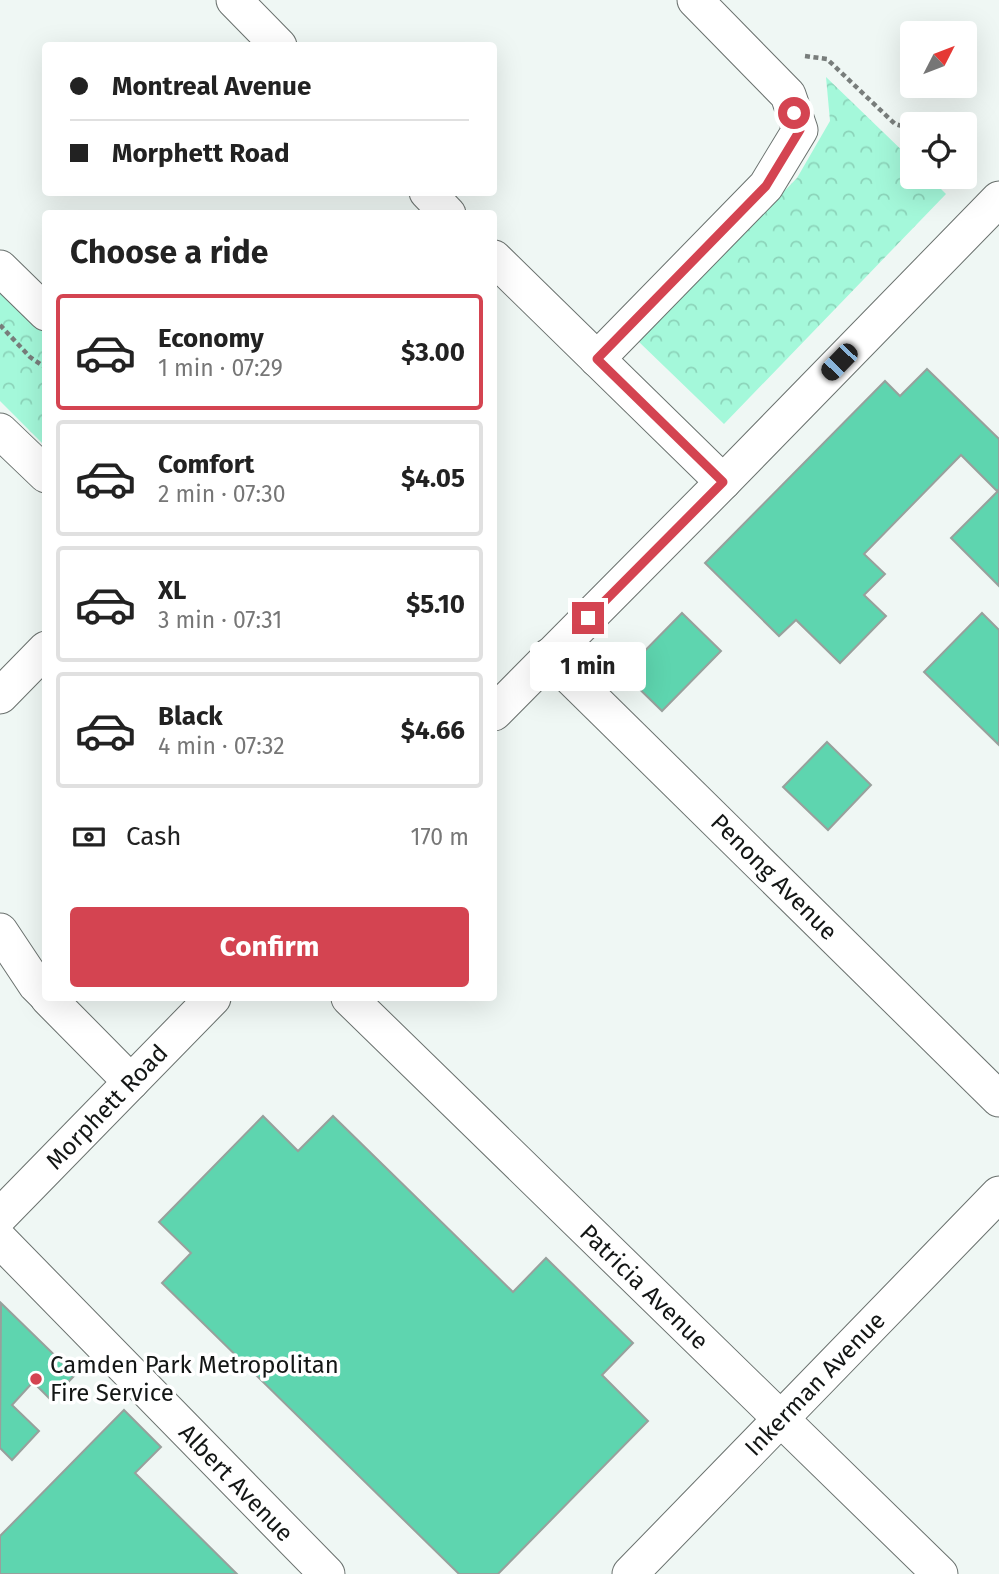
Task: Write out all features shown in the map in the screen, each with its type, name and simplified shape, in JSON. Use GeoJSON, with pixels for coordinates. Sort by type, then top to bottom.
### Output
{"type":"FeatureCollection","features":[{"type":"Feature","properties":{"kind":"street"},"geometry":{"type":"LineString","coordinates":[[234,0],[275,42]]}},
{"type":"Feature","properties":{"kind":"street"},"geometry":{"type":"LineString","coordinates":[[597,359],[766,186],[800,130],[789,95],[695,0]]}},
{"type":"Feature","properties":{"kind":"street"},"geometry":{"type":"LineString","coordinates":[[431,196],[445,210]]}},
{"type":"Feature","properties":{"kind":"street"},"geometry":{"type":"LineString","coordinates":[[497,710],[999,199]]}},
{"type":"Feature","properties":{"kind":"street"},"geometry":{"type":"LineString","coordinates":[[497,261],[723,482]]}},
{"type":"Feature","properties":{"kind":"street"},"geometry":{"type":"LineString","coordinates":[[0,268],[42,309]]}},
{"type":"Feature","properties":{"kind":"street"},"geometry":{"type":"LineString","coordinates":[[0,430],[42,471]]}},
{"type":"Feature","properties":{"kind":"street"},"geometry":{"type":"LineString","coordinates":[[0,696],[42,653]]}},
{"type":"Feature","properties":{"kind":"street","name":"Penong Avenue"},"geometry":{"type":"LineString","coordinates":[[549,656],[999,1099]]}},
{"type":"Feature","properties":{"kind":"street"},"geometry":{"type":"LineString","coordinates":[[0,931],[42,991]]}},
{"type":"Feature","properties":{"kind":"street"},"geometry":{"type":"LineString","coordinates":[[52,1001],[131,1082]]}},
{"type":"Feature","properties":{"kind":"street","name":"Morphett Road"},"geometry":{"type":"LineString","coordinates":[[0,1216],[210,1001]]}},
{"type":"Feature","properties":{"kind":"street","name":"Patricia Avenue"},"geometry":{"type":"LineString","coordinates":[[352,1001],[940,1574]]}},
{"type":"Feature","properties":{"kind":"street","name":"Inkerman Avenue"},"geometry":{"type":"LineString","coordinates":[[630,1574],[999,1194]]}},
{"type":"Feature","properties":{"kind":"street","name":"Albert Avenue"},"geometry":{"type":"LineString","coordinates":[[0,1240],[308,1568]]}},
{"type":"Feature","properties":{"kind":"path"},"geometry":{"type":"LineString","coordinates":[[804,56],[827,59],[895,124],[900,125]]}},
{"type":"Feature","properties":{"kind":"path"},"geometry":{"type":"LineString","coordinates":[[0,325],[30,357],[42,365]]}},
{"type":"Feature","properties":{"kind":"green space"},"geometry":{"type":"Polygon","coordinates":[[[826,77],[900,148],[900,189],[941,189],[946,194],[724,424],[638,341],[797,178],[830,121],[826,77]]]}},
{"type":"Feature","properties":{"kind":"green space"},"geometry":{"type":"Polygon","coordinates":[[[0,280],[42,322],[42,443],[0,401],[0,280]]]}},
{"type":"Feature","properties":{"kind":"building"},"geometry":{"type":"Polygon","coordinates":[[[927,369],[999,439],[999,489],[997,491],[961,455],[864,554],[885,574],[864,595],[886,616],[840,663],[796,620],[779,636],[705,563],[885,381],[900,396],[927,369]]]}},
{"type":"Feature","properties":{"kind":"building"},"geometry":{"type":"Polygon","coordinates":[[[999,490],[999,586],[951,538],[999,490]]]}},
{"type":"Feature","properties":{"kind":"building"},"geometry":{"type":"Polygon","coordinates":[[[682,613],[721,651],[662,711],[623,673],[682,613]]]}},
{"type":"Feature","properties":{"kind":"building"},"geometry":{"type":"Polygon","coordinates":[[[982,613],[999,630],[999,745],[924,672],[982,613]]]}},
{"type":"Feature","properties":{"kind":"building"},"geometry":{"type":"Polygon","coordinates":[[[827,742],[871,785],[828,830],[783,787],[827,742]]]}},
{"type":"Feature","properties":{"kind":"building"},"geometry":{"type":"Polygon","coordinates":[[[263,1116],[298,1151],[333,1116],[513,1292],[546,1258],[633,1343],[602,1375],[648,1421],[498,1574],[459,1574],[162,1283],[191,1253],[159,1222],[263,1116]]]}},
{"type":"Feature","properties":{"kind":"building","name":"Camden Park Metropolitan Fire Service"},"geometry":{"type":"Polygon","coordinates":[[[1,1303],[75,1375],[51,1400],[33,1382],[12,1405],[39,1431],[12,1460],[0,1448],[1,1303]]]}},
{"type":"Feature","properties":{"kind":"building"},"geometry":{"type":"Polygon","coordinates":[[[124,1410],[161,1447],[135,1473],[237,1574],[0,1574],[0,1536],[124,1410]]]}},
{"type":"Feature","properties":{"kind":"place","name":"Camden Park Metropolitan Fire Service"},"geometry":{"type":"Point","coordinates":[36,1379]}},
{"type":"Feature","properties":{"kind":"route"},"geometry":{"type":"LineString","coordinates":[[588,618],[723,482],[597,359],[766,186],[800,130],[794,113]]}}]}
